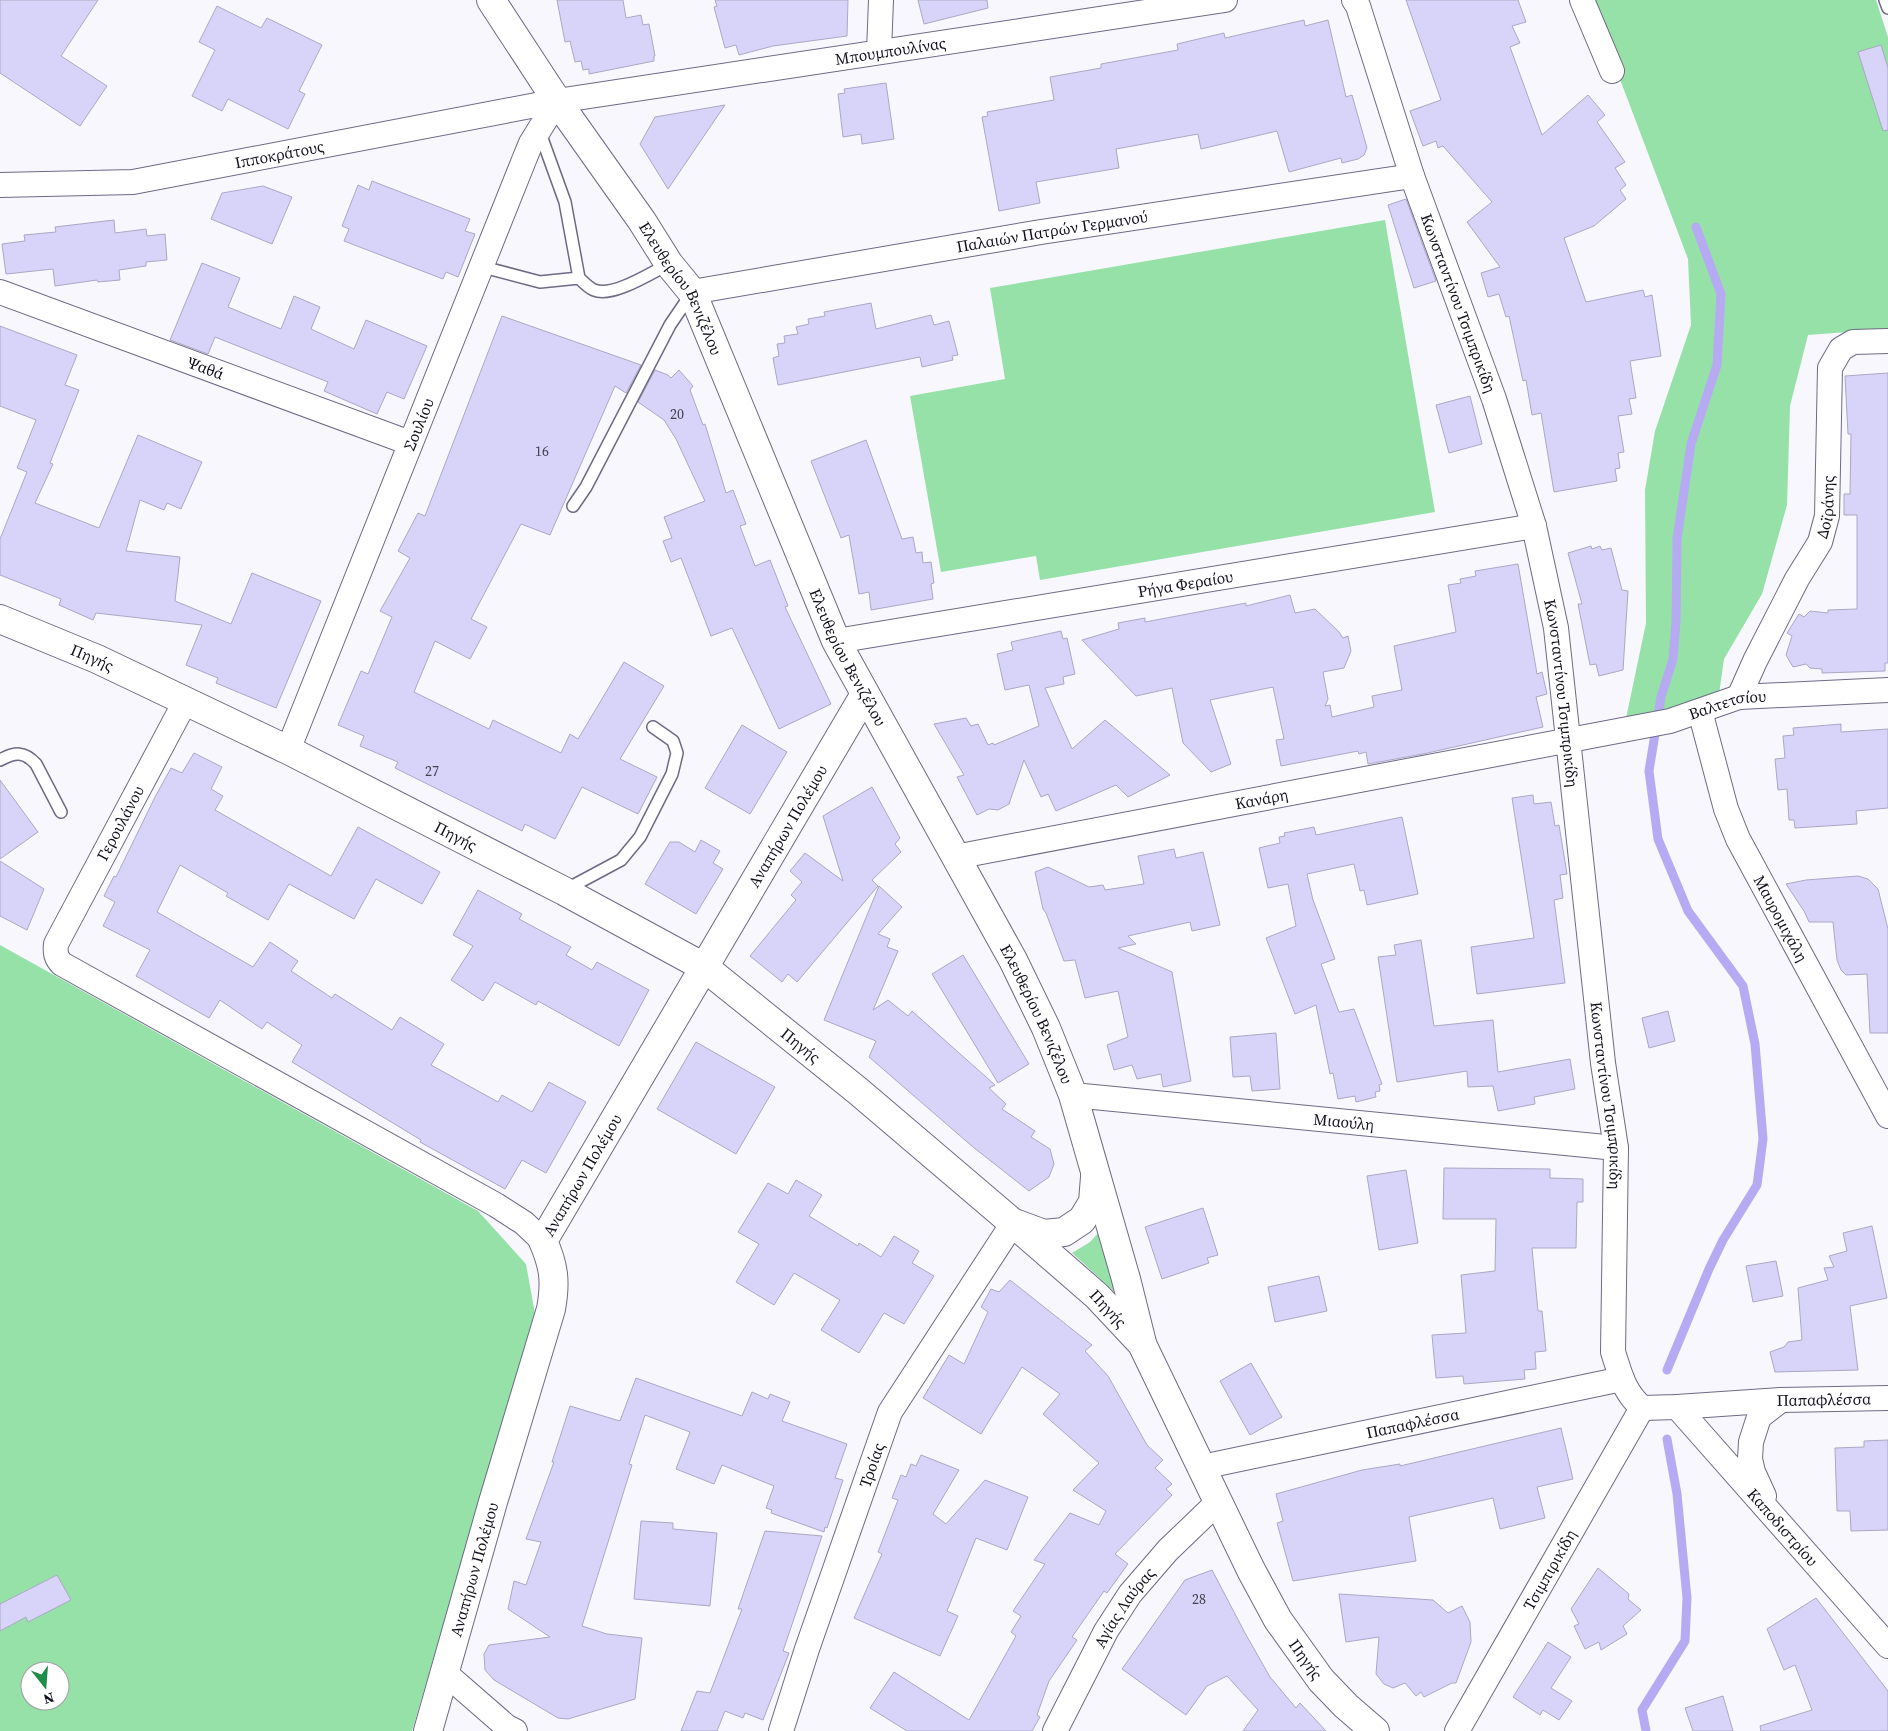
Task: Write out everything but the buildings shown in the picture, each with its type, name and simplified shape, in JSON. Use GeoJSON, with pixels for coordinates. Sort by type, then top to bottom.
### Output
{"type":"FeatureCollection","features":[{"type":"Feature","properties":{"kind":"main road","name":"Ελευθερίου Βενιζέλου"},"geometry":{"type":"LineString","coordinates":[[491,0],[557,101],[670,264],[692,292],[836,641],[1013,960],[1046,1028],[1073,1095],[1142,1344]]}},
{"type":"Feature","properties":{"kind":"main road","name":"Πηγής"},"geometry":{"type":"LineString","coordinates":[[0,619],[97,659],[288,750],[564,891],[704,968],[858,1091],[1097,1296],[1142,1344],[1273,1612],[1298,1649],[1327,1686],[1346,1706],[1375,1731]]}},
{"type":"Feature","properties":{"kind":"main road","name":"Αναπήρων Πολέμου"},"geometry":{"type":"LineString","coordinates":[[428,1731],[493,1502],[551,1309],[555,1277],[551,1260],[543,1241],[865,694]]}},
{"type":"Feature","properties":{"kind":"main road"},"geometry":{"type":"LineString","coordinates":[[1013,1223],[1044,1234],[1064,1232],[1082,1220],[1093,1202],[1096,1174]]}},
{"type":"Feature","properties":{"kind":"street"},"geometry":{"type":"LineString","coordinates":[[878,52],[881,0]]}},
{"type":"Feature","properties":{"kind":"street","name":"Μπουμπουλίνας"},"geometry":{"type":"LineString","coordinates":[[557,101],[1225,0]]}},
{"type":"Feature","properties":{"kind":"street","name":"Κωνσταντίνου Τσιμπρικίδη"},"geometry":{"type":"LineString","coordinates":[[1354,0],[1358,6],[1412,176],[1494,399],[1534,526],[1556,628],[1604,1063],[1616,1148],[1613,1352],[1622,1380],[1630,1396],[1642,1408]]}},
{"type":"Feature","properties":{"kind":"street"},"geometry":{"type":"LineString","coordinates":[[1582,0],[1612,71]]}},
{"type":"Feature","properties":{"kind":"street","name":"Σουλίου"},"geometry":{"type":"LineString","coordinates":[[288,750],[524,160],[539,130],[557,101]]}},
{"type":"Feature","properties":{"kind":"street","name":"Ιπποκράτους"},"geometry":{"type":"LineString","coordinates":[[0,185],[133,182],[557,101]]}},
{"type":"Feature","properties":{"kind":"street","name":"Παλαιών Πατρών Γερμανού"},"geometry":{"type":"LineString","coordinates":[[692,292],[1041,232],[1412,176]]}},
{"type":"Feature","properties":{"kind":"street","name":"Ψαθά"},"geometry":{"type":"LineString","coordinates":[[0,292],[410,442]]}},
{"type":"Feature","properties":{"kind":"street","name":"Δοϊράνης"},"geometry":{"type":"LineString","coordinates":[[1739,697],[1755,661],[1797,579],[1820,542],[1827,509],[1830,368],[1840,348],[1853,342],[1888,341]]}},
{"type":"Feature","properties":{"kind":"street","name":"Ρήγα Φεραίου"},"geometry":{"type":"LineString","coordinates":[[836,641],[1534,526]]}},
{"type":"Feature","properties":{"kind":"street","name":"Βαλτετσίου"},"geometry":{"type":"LineString","coordinates":[[1569,741],[1670,721],[1739,697],[1888,690]]}},
{"type":"Feature","properties":{"kind":"street","name":"Γερουλάνου"},"geometry":{"type":"LineString","coordinates":[[185,702],[56,944],[56,956],[62,964],[496,1205],[524,1223],[543,1241]]}},
{"type":"Feature","properties":{"kind":"street","name":"Μαυρομιχάλη"},"geometry":{"type":"LineString","coordinates":[[1700,711],[1726,809],[1738,839],[1888,1116]]}},
{"type":"Feature","properties":{"kind":"street","name":"Κανάρη"},"geometry":{"type":"LineString","coordinates":[[955,857],[1569,741]]}},
{"type":"Feature","properties":{"kind":"street","name":"Μιαούλη"},"geometry":{"type":"LineString","coordinates":[[1073,1095],[1616,1148]]}},
{"type":"Feature","properties":{"kind":"street","name":"Τροίας"},"geometry":{"type":"LineString","coordinates":[[781,1731],[807,1649],[890,1412],[1013,1223]]}},
{"type":"Feature","properties":{"kind":"street","name":"Παπαφλέσσα"},"geometry":{"type":"LineString","coordinates":[[1202,1467],[1622,1380]]}},
{"type":"Feature","properties":{"kind":"street","name":"Παπαφλέσσα"},"geometry":{"type":"LineString","coordinates":[[1642,1408],[1781,1400],[1888,1398]]}},
{"type":"Feature","properties":{"kind":"street"},"geometry":{"type":"LineString","coordinates":[[1773,1516],[1753,1472],[1750,1459],[1751,1442],[1759,1417],[1781,1400]]}},
{"type":"Feature","properties":{"kind":"street","name":"Καποδιστρίου"},"geometry":{"type":"LineString","coordinates":[[1677,1407],[1888,1646]]}},
{"type":"Feature","properties":{"kind":"street","name":"Τσιμπιρικίδη"},"geometry":{"type":"LineString","coordinates":[[1457,1731],[1642,1408]]}},
{"type":"Feature","properties":{"kind":"street","name":"Αγίας Λαύρας"},"geometry":{"type":"LineString","coordinates":[[1055,1731],[1106,1631],[1130,1594],[1168,1550],[1218,1502]]}},
{"type":"Feature","properties":{"kind":"street"},"geometry":{"type":"LineString","coordinates":[[444,1673],[515,1731]]}},
{"type":"Feature","properties":{"kind":"lane"},"geometry":{"type":"LineString","coordinates":[[1885,0],[1888,8]]}},
{"type":"Feature","properties":{"kind":"lane"},"geometry":{"type":"LineString","coordinates":[[539,130],[565,202],[579,278],[594,290],[605,292],[617,289],[670,264]]}},
{"type":"Feature","properties":{"kind":"lane"},"geometry":{"type":"LineString","coordinates":[[482,266],[540,282],[579,278]]}},
{"type":"Feature","properties":{"kind":"lane"},"geometry":{"type":"LineString","coordinates":[[573,506],[603,456],[670,325],[692,292]]}},
{"type":"Feature","properties":{"kind":"lane"},"geometry":{"type":"LineString","coordinates":[[564,891],[621,860],[640,837],[672,774],[676,753],[672,741],[653,727]]}},
{"type":"Feature","properties":{"kind":"lane"},"geometry":{"type":"LineString","coordinates":[[0,760],[12,753],[24,754],[31,758],[61,812]]}},
{"type":"Feature","properties":{"kind":"green space"},"geometry":{"type":"Polygon","coordinates":[[[1590,0],[1876,0],[1888,37],[1888,329],[1808,335],[1790,406],[1787,505],[1762,594],[1724,659],[1719,694],[1625,723],[1646,623],[1645,490],[1655,431],[1691,325],[1688,259],[1590,0]]]}},
{"type":"Feature","properties":{"kind":"green space"},"geometry":{"type":"Polygon","coordinates":[[[1385,220],[1435,512],[1040,580],[1036,556],[941,572],[910,396],[1005,379],[990,288],[1385,220]]]}},
{"type":"Feature","properties":{"kind":"green space"},"geometry":{"type":"Polygon","coordinates":[[[0,945],[478,1211],[526,1264],[535,1314],[412,1731],[0,1731],[0,945]]]}},
{"type":"Feature","properties":{"kind":"green space"},"geometry":{"type":"Polygon","coordinates":[[[1100,1231],[1117,1294],[1072,1253],[1090,1242],[1100,1231]]]}},
{"type":"Feature","properties":{"kind":"waterway"},"geometry":{"type":"LineString","coordinates":[[1667,1370],[1723,1240],[1757,1185],[1763,1139],[1755,1044],[1743,986],[1688,911],[1658,839],[1649,771],[1661,697],[1673,659],[1676,621],[1677,539],[1691,444],[1717,365],[1721,294],[1696,227]]}},
{"type":"Feature","properties":{"kind":"waterway"},"geometry":{"type":"LineString","coordinates":[[1646,1731],[1642,1710],[1685,1641],[1687,1598],[1677,1494],[1667,1439]]}}]}
